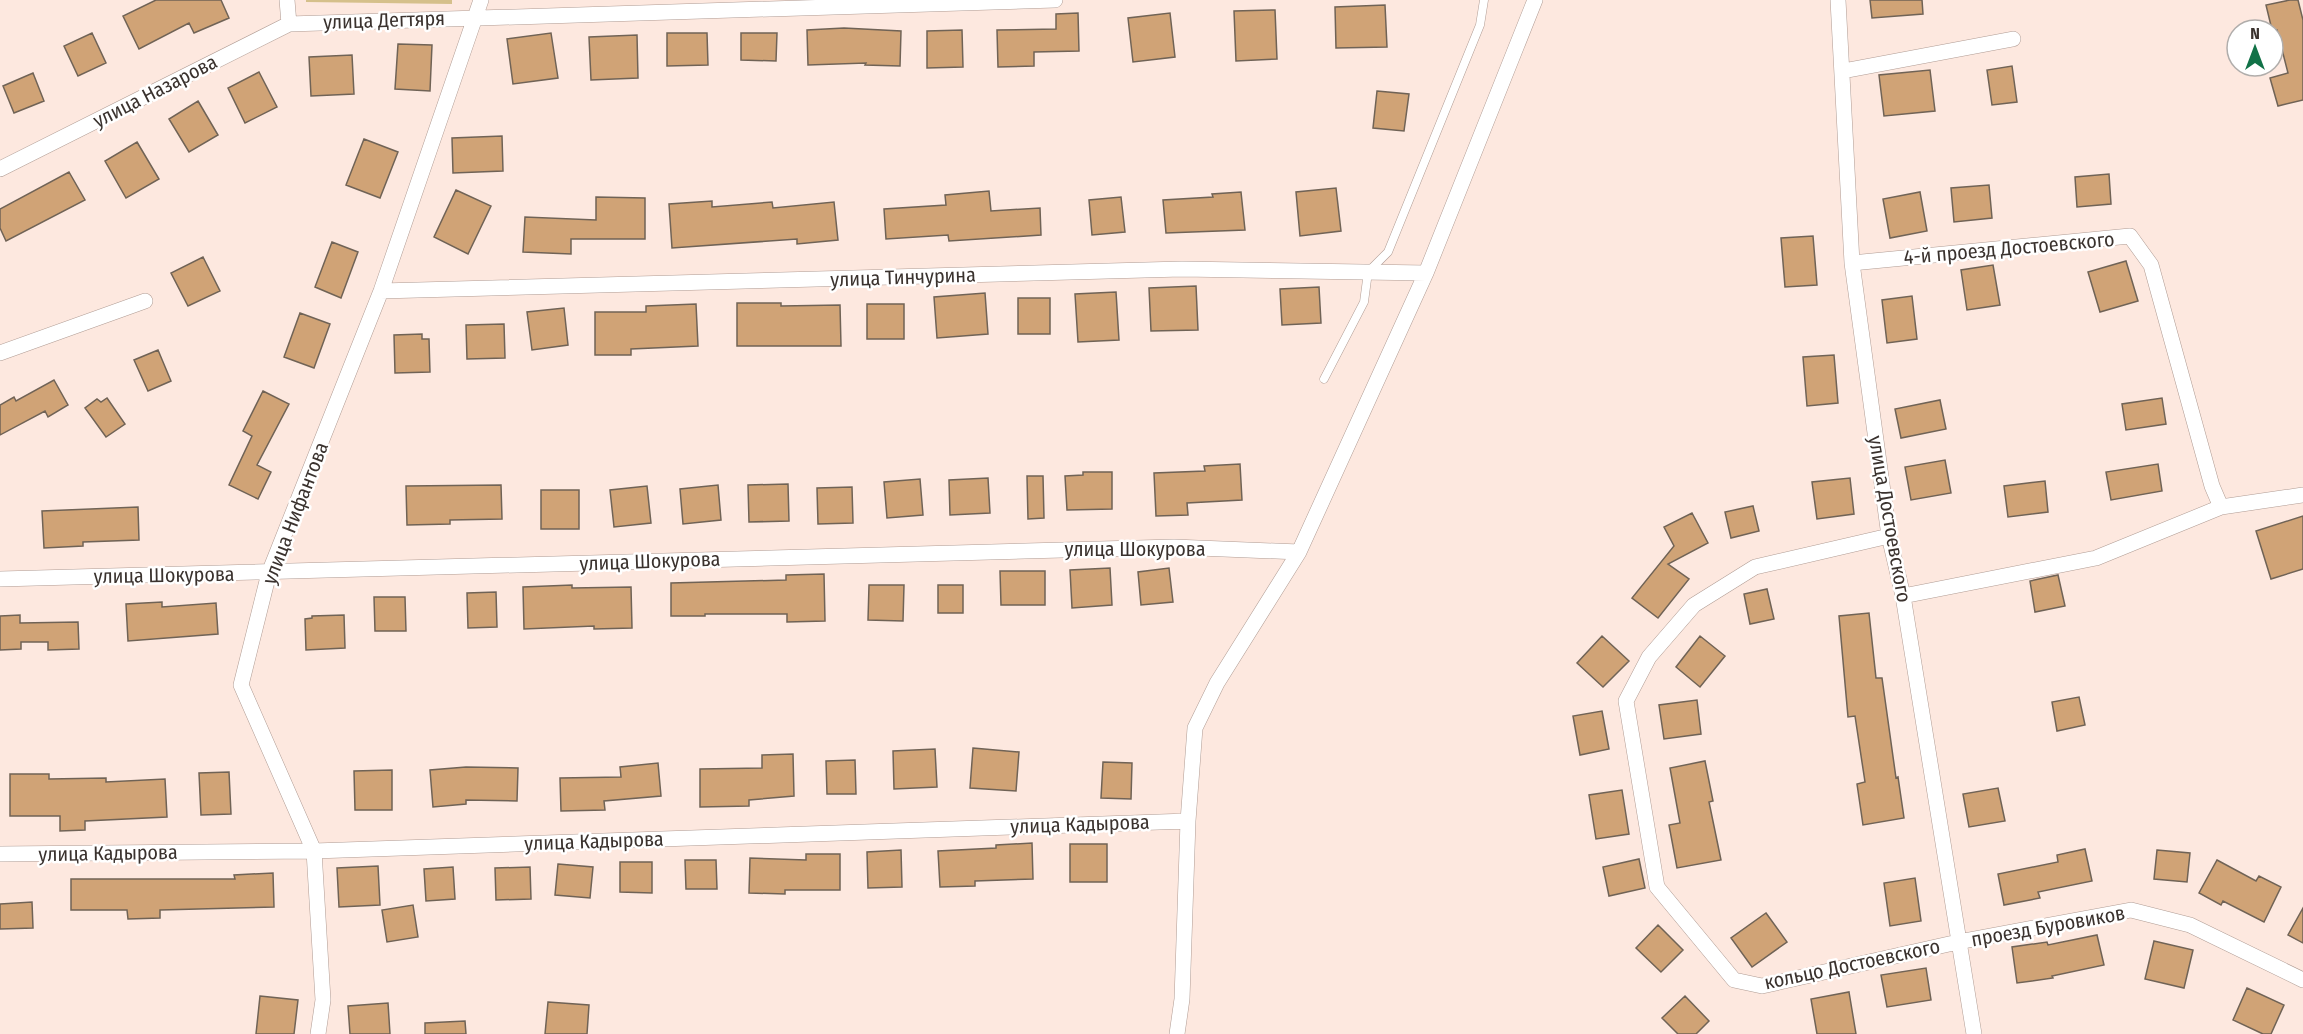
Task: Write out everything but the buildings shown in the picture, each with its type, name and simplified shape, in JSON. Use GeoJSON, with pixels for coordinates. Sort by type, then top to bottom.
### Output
{"type":"FeatureCollection","features":[{"type":"Feature","properties":{"kind":"street"},"geometry":{"type":"LineString","coordinates":[[287,0],[289,24]]}},
{"type":"Feature","properties":{"kind":"street","name":"улица Нифантова"},"geometry":{"type":"LineString","coordinates":[[318,1034],[323,1000],[314,851],[241,685],[269,573],[381,291],[481,0]]}},
{"type":"Feature","properties":{"kind":"street","name":"улица Дегтяря"},"geometry":{"type":"LineString","coordinates":[[289,24],[1055,0]]}},
{"type":"Feature","properties":{"kind":"street"},"geometry":{"type":"LineString","coordinates":[[1177,1034],[1182,999],[1188,820],[1195,729],[1217,683],[1299,552],[1426,273],[1535,0]]}},
{"type":"Feature","properties":{"kind":"street","name":"улица Достоевского"},"geometry":{"type":"LineString","coordinates":[[1838,0],[1844,71],[1852,262],[1888,536],[1903,596],[1974,1034]]}},
{"type":"Feature","properties":{"kind":"street","name":"улица Назарова"},"geometry":{"type":"LineString","coordinates":[[0,169],[289,24]]}},
{"type":"Feature","properties":{"kind":"street"},"geometry":{"type":"LineString","coordinates":[[1844,71],[2013,39]]}},
{"type":"Feature","properties":{"kind":"street","name":"4-й проезд Достоевского"},"geometry":{"type":"LineString","coordinates":[[1852,262],[2130,236],[2151,265],[2212,486],[2221,507]]}},
{"type":"Feature","properties":{"kind":"street","name":"улица Тинчурина"},"geometry":{"type":"LineString","coordinates":[[381,291],[1182,269],[1426,273]]}},
{"type":"Feature","properties":{"kind":"street"},"geometry":{"type":"LineString","coordinates":[[0,353],[145,301]]}},
{"type":"Feature","properties":{"kind":"street"},"geometry":{"type":"LineString","coordinates":[[1903,596],[2096,558],[2221,507],[2303,495]]}},
{"type":"Feature","properties":{"kind":"street","name":"кольцо Достоевского"},"geometry":{"type":"LineString","coordinates":[[1888,536],[1755,567],[1694,605],[1649,657],[1626,701],[1657,887],[1734,980],[1762,986],[1958,942]]}},
{"type":"Feature","properties":{"kind":"street","name":"улица Шокурова"},"geometry":{"type":"LineString","coordinates":[[0,579],[1174,547],[1299,552]]}},
{"type":"Feature","properties":{"kind":"street","name":"улица Кадырова"},"geometry":{"type":"LineString","coordinates":[[0,854],[314,851],[1188,820]]}},
{"type":"Feature","properties":{"kind":"street","name":"проезд Буровиков"},"geometry":{"type":"LineString","coordinates":[[1958,942],[2131,910],[2190,925],[2303,980]]}},
{"type":"Feature","properties":{"kind":"lane"},"geometry":{"type":"LineString","coordinates":[[1324,379],[1364,302],[1368,272],[1388,252],[1480,25],[1484,0]]}},
{"type":"Feature","properties":{"kind":"shaded area"},"geometry":{"type":"Polygon","coordinates":[[[306,0],[452,0],[452,4],[306,2],[306,0]]]}}]}
